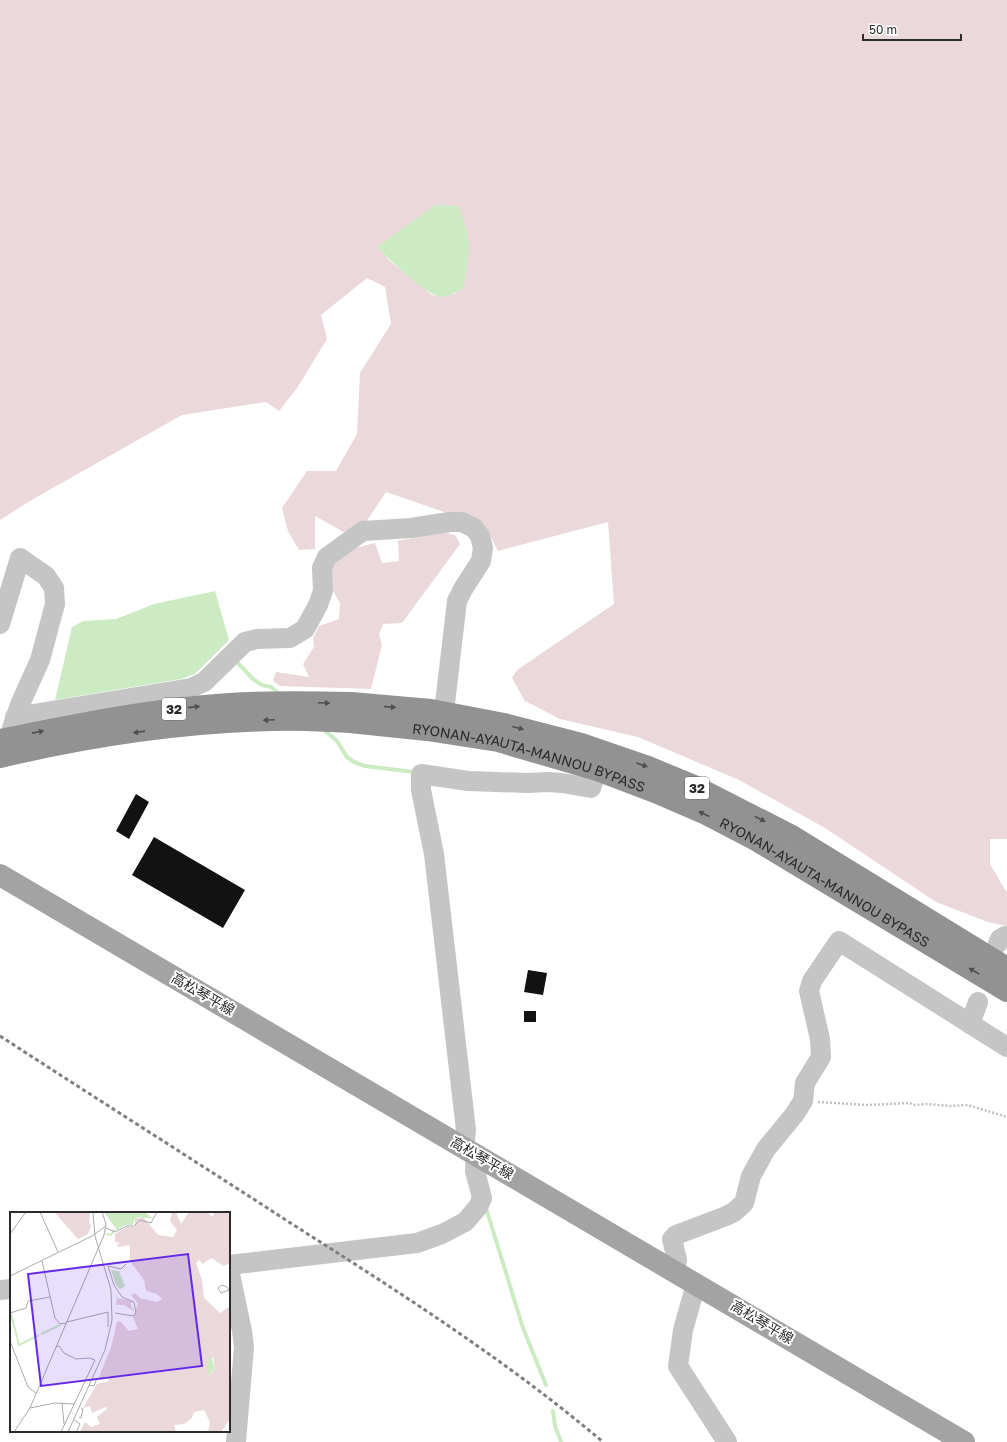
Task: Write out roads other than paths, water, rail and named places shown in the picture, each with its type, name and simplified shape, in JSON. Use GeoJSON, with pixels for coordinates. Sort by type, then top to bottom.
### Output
{"type":"FeatureCollection","features":[{"type":"Feature","properties":{"kind":"highway","name":"RYONAN-AYAUTA-MANNOU BYPASS"},"geometry":{"type":"LineString","coordinates":[[0,740],[110,718],[169,710],[275,701],[350,713],[427,730],[498,741],[596,770],[655,792],[699,811],[756,840],[1007,991]]}},
{"type":"Feature","properties":{"kind":"highway","name":"RYONAN-AYAUTA-MANNOU BYPASS"},"geometry":{"type":"LineString","coordinates":[[0,758],[111,736],[169,728],[350,713],[431,710],[504,724],[582,744],[694,786],[790,835],[1007,968]]}},
{"type":"Feature","properties":{"kind":"main road","name":"高松琴平線"},"geometry":{"type":"LineString","coordinates":[[0,875],[964,1442]]}},
{"type":"Feature","properties":{"kind":"street"},"geometry":{"type":"LineString","coordinates":[[15,717],[191,688],[204,682],[245,642],[257,638],[290,638],[305,630],[318,605],[323,591],[322,568],[327,557],[363,531],[411,528],[449,522],[462,522],[474,528],[480,536],[483,548],[481,561],[457,601],[444,712]]}},
{"type":"Feature","properties":{"kind":"street"},"geometry":{"type":"LineString","coordinates":[[0,624],[20,558],[46,576],[54,588],[54,604],[40,660],[15,717],[0,758]]}},
{"type":"Feature","properties":{"kind":"street"},"geometry":{"type":"LineString","coordinates":[[230,1265],[417,1243],[442,1234],[465,1222],[478,1207],[482,1198],[466,1130],[434,854],[421,790],[421,774],[468,781],[562,783],[591,788],[596,770]]}},
{"type":"Feature","properties":{"kind":"street"},"geometry":{"type":"LineString","coordinates":[[675,1271],[677,1260],[672,1239],[676,1235],[734,1212],[744,1203],[751,1176],[766,1149],[794,1115],[803,1101],[805,1083],[820,1057],[820,1039],[809,991],[812,981],[839,941],[1007,1047]]}},
{"type":"Feature","properties":{"kind":"street"},"geometry":{"type":"LineString","coordinates":[[970,1024],[978,1002]]}},
{"type":"Feature","properties":{"kind":"street"},"geometry":{"type":"LineString","coordinates":[[230,1274],[244,1347],[236,1442]]}},
{"type":"Feature","properties":{"kind":"street"},"geometry":{"type":"LineString","coordinates":[[696,1284],[684,1330],[678,1366],[727,1442]]}},
{"type":"Feature","properties":{"kind":"street"},"geometry":{"type":"LineString","coordinates":[[0,1290],[10,1289]]}},
{"type":"Feature","properties":{"kind":"waterway"},"geometry":{"type":"LineString","coordinates":[[234,659],[253,679],[262,685],[271,687],[280,694]]}},
{"type":"Feature","properties":{"kind":"waterway"},"geometry":{"type":"LineString","coordinates":[[323,729],[337,741],[347,757],[354,762],[365,766],[414,772],[414,774]]}},
{"type":"Feature","properties":{"kind":"waterway"},"geometry":{"type":"LineString","coordinates":[[486,1208],[523,1328],[546,1385]]}},
{"type":"Feature","properties":{"kind":"waterway"},"geometry":{"type":"LineString","coordinates":[[553,1411],[555,1426],[561,1442]]}},
{"type":"Feature","properties":{"kind":"railway"},"geometry":{"type":"LineString","coordinates":[[0,1036],[412,1301],[529,1383],[603,1442]]}}]}
